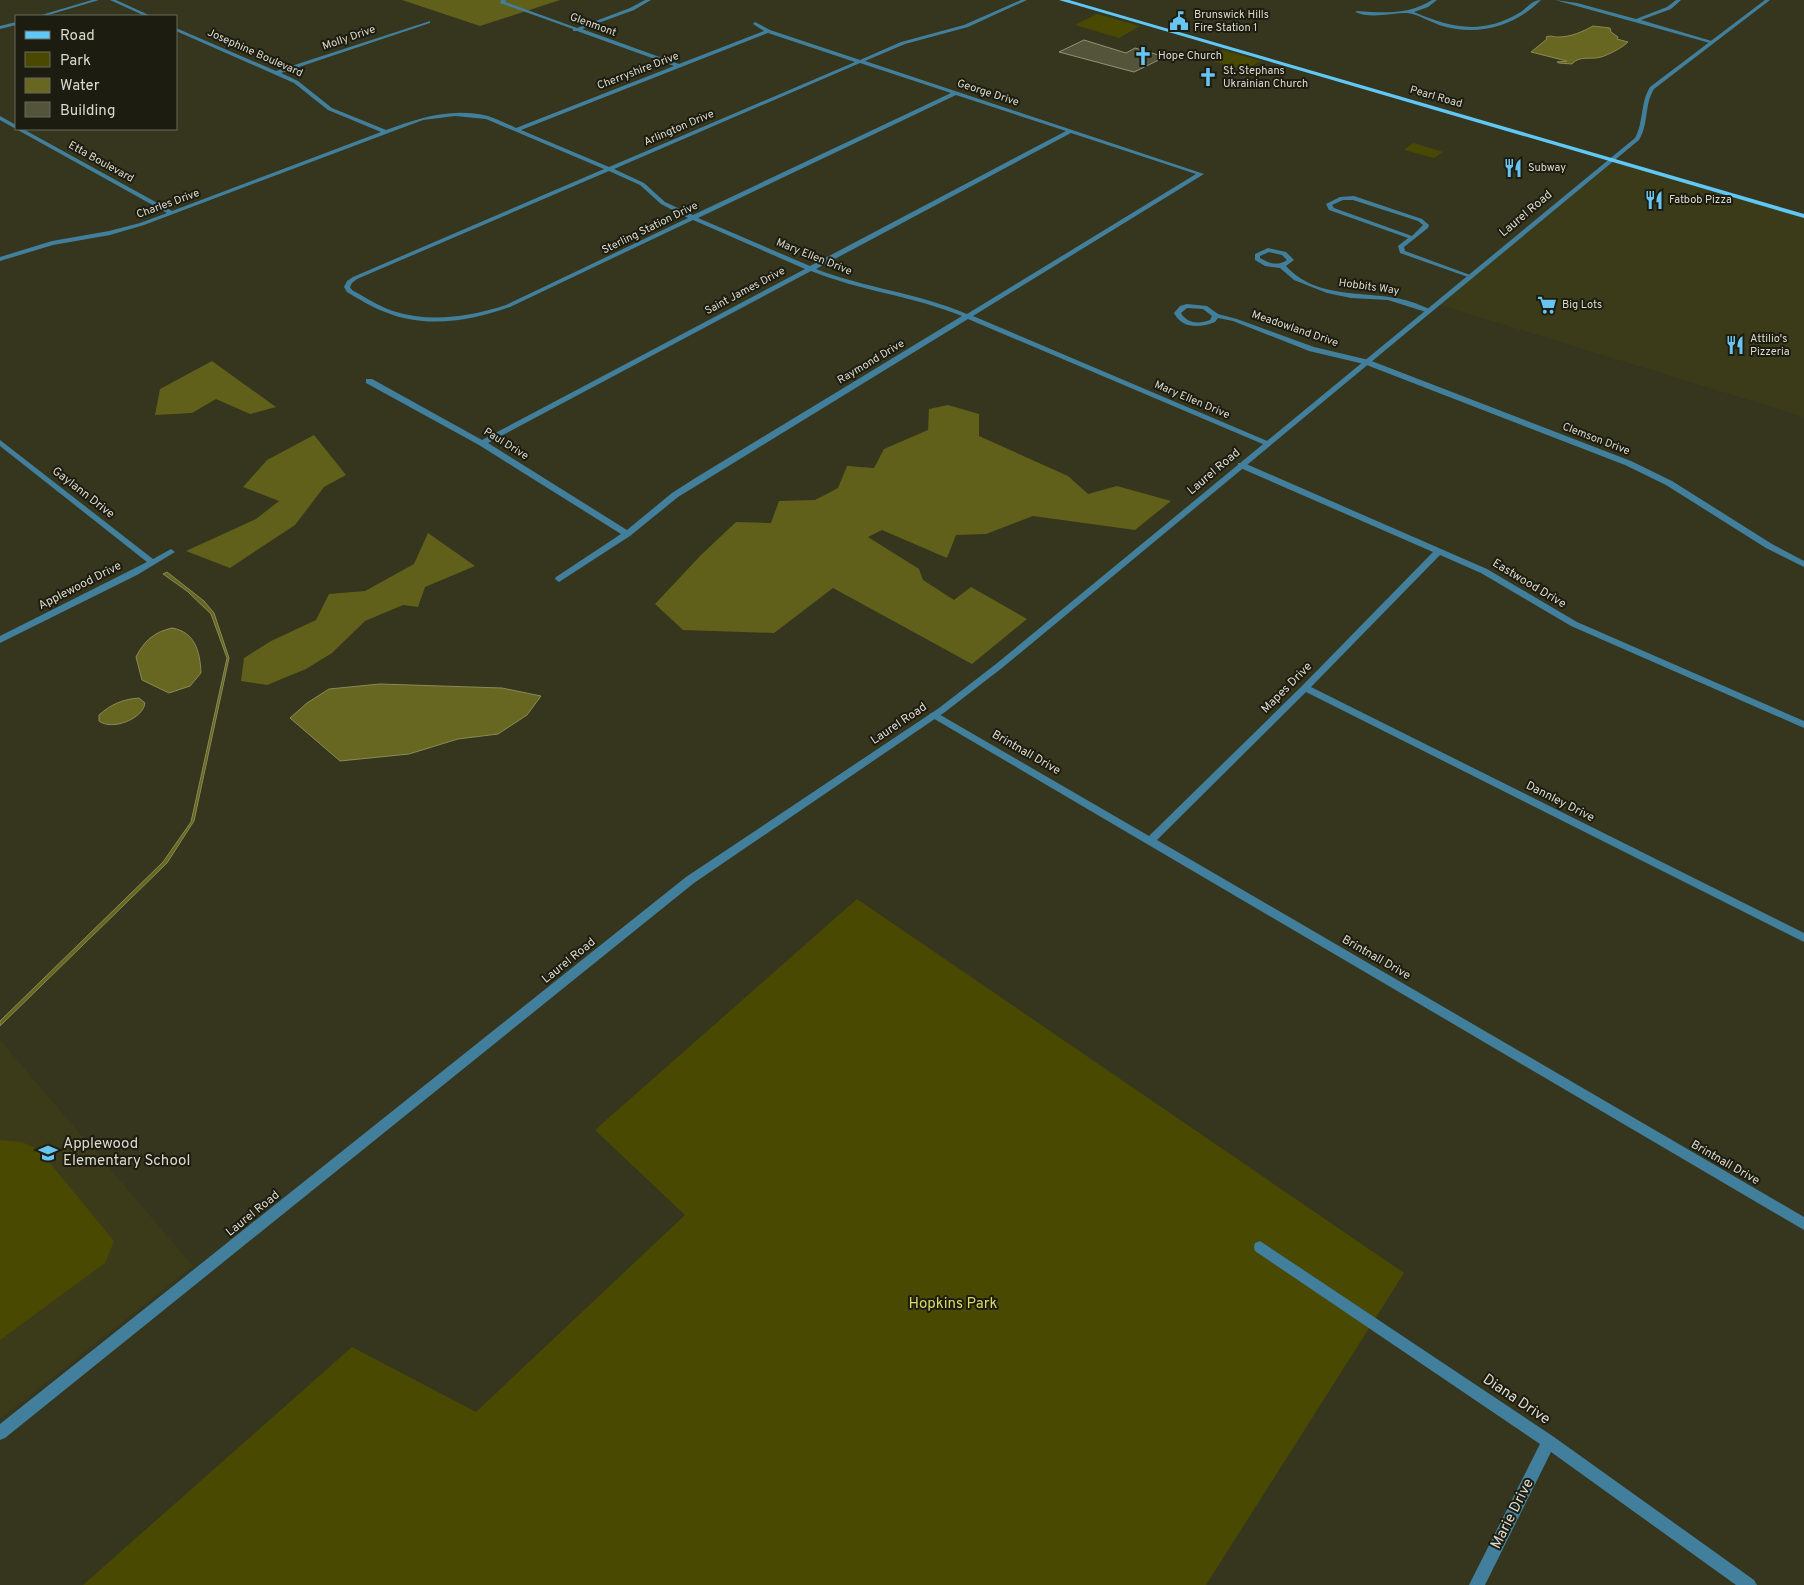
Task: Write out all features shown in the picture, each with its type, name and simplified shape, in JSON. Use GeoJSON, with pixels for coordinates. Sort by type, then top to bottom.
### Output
{"type":"FeatureCollection","features":[{"type":"Feature","properties":{"kind":"main road","name":"Pearl Road"},"geometry":{"type":"LineString","coordinates":[[1062,0],[1804,216]]}},
{"type":"Feature","properties":{"kind":"street"},"geometry":{"type":"LineString","coordinates":[[44,15],[97,0]]}},
{"type":"Feature","properties":{"kind":"street"},"geometry":{"type":"LineString","coordinates":[[112,0],[147,15]]}},
{"type":"Feature","properties":{"kind":"street"},"geometry":{"type":"LineString","coordinates":[[575,30],[632,9],[649,0]]}},
{"type":"Feature","properties":{"kind":"street","name":"Arlington Drive"},"geometry":{"type":"LineString","coordinates":[[347,287],[349,282],[355,278],[902,42],[966,26],[1024,0]]}},
{"type":"Feature","properties":{"kind":"street"},"geometry":{"type":"LineString","coordinates":[[1358,12],[1381,14],[1409,11],[1424,7],[1435,0]]}},
{"type":"Feature","properties":{"kind":"street"},"geometry":{"type":"LineString","coordinates":[[1409,11],[1438,22],[1480,30],[1500,26],[1539,0]]}},
{"type":"Feature","properties":{"kind":"street"},"geometry":{"type":"LineString","coordinates":[[1557,0],[1712,42]]}},
{"type":"Feature","properties":{"kind":"street"},"geometry":{"type":"LineString","coordinates":[[1634,21],[1669,8],[1679,0]]}},
{"type":"Feature","properties":{"kind":"street","name":"Laurel Road"},"geometry":{"type":"LineString","coordinates":[[0,1432],[690,880],[934,715],[999,666],[1612,160],[1640,135],[1645,100],[1652,88],[1768,0]]}},
{"type":"Feature","properties":{"kind":"street","name":"Glenmont"},"geometry":{"type":"LineString","coordinates":[[503,1],[575,30],[678,66]]}},
{"type":"Feature","properties":{"kind":"street","name":"Molly Drive"},"geometry":{"type":"LineString","coordinates":[[276,73],[428,22]]}},
{"type":"Feature","properties":{"kind":"street"},"geometry":{"type":"LineString","coordinates":[[0,28],[15,23]]}},
{"type":"Feature","properties":{"kind":"street","name":"George Drive"},"geometry":{"type":"LineString","coordinates":[[755,23],[768,31],[1201,174]]}},
{"type":"Feature","properties":{"kind":"street","name":"Josephine Boulevard"},"geometry":{"type":"LineString","coordinates":[[178,29],[303,86],[330,109],[384,132]]}},
{"type":"Feature","properties":{"kind":"street","name":"Cherryshire Drive"},"geometry":{"type":"LineString","coordinates":[[516,130],[768,31]]}},
{"type":"Feature","properties":{"kind":"street","name":"Sterling Station Drive"},"geometry":{"type":"LineString","coordinates":[[347,287],[348,291],[387,311],[406,317],[447,320],[480,315],[508,306],[955,93]]}},
{"type":"Feature","properties":{"kind":"street","name":"Mary Ellen Drive"},"geometry":{"type":"LineString","coordinates":[[384,132],[422,119],[458,114],[488,118],[642,184],[663,203],[811,267],[850,283],[929,301],[1268,443]]}},
{"type":"Feature","properties":{"kind":"street","name":"Etta Boulevard"},"geometry":{"type":"LineString","coordinates":[[0,118],[15,126]]}},
{"type":"Feature","properties":{"kind":"street","name":"Etta Boulevard"},"geometry":{"type":"LineString","coordinates":[[22,130],[172,213]]}},
{"type":"Feature","properties":{"kind":"street","name":"Saint James Drive"},"geometry":{"type":"LineString","coordinates":[[482,443],[1070,131]]}},
{"type":"Feature","properties":{"kind":"street","name":"Charles Drive"},"geometry":{"type":"LineString","coordinates":[[0,259],[52,243],[123,230],[384,132]]}},
{"type":"Feature","properties":{"kind":"street","name":"Raymond Drive"},"geometry":{"type":"LineString","coordinates":[[558,579],[627,534],[700,479],[1201,174]]}},
{"type":"Feature","properties":{"kind":"street"},"geometry":{"type":"LineString","coordinates":[[1412,238],[1335,212],[1329,207],[1329,204],[1337,199],[1354,198],[1420,220],[1426,225],[1425,228],[1412,238],[1401,246],[1402,252],[1470,276]]}},
{"type":"Feature","properties":{"kind":"street","name":"Hobbits Way"},"geometry":{"type":"LineString","coordinates":[[1268,250],[1284,253],[1291,260],[1282,266],[1262,264],[1257,259],[1257,255],[1268,250]]}},
{"type":"Feature","properties":{"kind":"street","name":"Hobbits Way"},"geometry":{"type":"LineString","coordinates":[[1282,266],[1285,271],[1300,280],[1331,292],[1360,297],[1388,298],[1429,311]]}},
{"type":"Feature","properties":{"kind":"street","name":"Meadowland Drive"},"geometry":{"type":"LineString","coordinates":[[1216,315],[1213,321],[1197,324],[1180,319],[1177,313],[1182,307],[1193,305],[1205,307],[1216,315],[1312,349],[1366,362]]}},
{"type":"Feature","properties":{"kind":"street","name":"Clemson Drive"},"geometry":{"type":"LineString","coordinates":[[1366,362],[1628,464],[1670,483],[1769,546],[1804,564]]}},
{"type":"Feature","properties":{"kind":"street","name":"Paul Drive"},"geometry":{"type":"LineString","coordinates":[[369,381],[482,443],[627,534]]}},
{"type":"Feature","properties":{"kind":"street","name":"Gaylann Drive"},"geometry":{"type":"LineString","coordinates":[[0,442],[152,562]]}},
{"type":"Feature","properties":{"kind":"street","name":"Eastwood Drive"},"geometry":{"type":"LineString","coordinates":[[1241,465],[1439,551],[1507,583],[1574,624],[1804,725]]}},
{"type":"Feature","properties":{"kind":"street","name":"Mapes Drive"},"geometry":{"type":"LineString","coordinates":[[1150,841],[1305,688],[1439,551]]}},
{"type":"Feature","properties":{"kind":"street","name":"Applewood Drive"},"geometry":{"type":"LineString","coordinates":[[0,640],[171,552]]}},
{"type":"Feature","properties":{"kind":"street","name":"Dannley Drive"},"geometry":{"type":"LineString","coordinates":[[1305,688],[1804,938]]}},
{"type":"Feature","properties":{"kind":"street","name":"Brintnall Drive"},"geometry":{"type":"LineString","coordinates":[[934,715],[1804,1224]]}},
{"type":"Feature","properties":{"kind":"street","name":"Diana Drive"},"geometry":{"type":"LineString","coordinates":[[1260,1248],[1549,1442],[1749,1585]]}},
{"type":"Feature","properties":{"kind":"street","name":"Marie Drive"},"geometry":{"type":"LineString","coordinates":[[1477,1585],[1549,1442]]}},
{"type":"Feature","properties":{"kind":"shaded area"},"geometry":{"type":"Polygon","coordinates":[[[402,0],[560,0],[480,26],[402,0]]]}},
{"type":"Feature","properties":{"kind":"shaded area"},"geometry":{"type":"Polygon","coordinates":[[[1612,160],[1804,215],[1804,417],[1437,304],[1612,160]]]}},
{"type":"Feature","properties":{"kind":"shaded area"},"geometry":{"type":"Polygon","coordinates":[[[212,361],[276,407],[250,414],[216,399],[192,413],[155,415],[160,389],[212,361]]]}},
{"type":"Feature","properties":{"kind":"shaded area"},"geometry":{"type":"Polygon","coordinates":[[[948,405],[979,414],[979,436],[1068,476],[1088,494],[1117,486],[1171,501],[1135,530],[1033,516],[986,534],[956,535],[947,558],[882,530],[868,537],[919,569],[923,580],[954,600],[971,587],[1027,619],[972,664],[833,588],[774,633],[683,630],[655,604],[701,555],[736,522],[771,523],[779,501],[815,500],[838,488],[847,466],[874,468],[884,449],[928,430],[929,409],[948,405]]]}},
{"type":"Feature","properties":{"kind":"shaded area"},"geometry":{"type":"Polygon","coordinates":[[[314,435],[346,475],[324,487],[295,525],[230,568],[186,551],[256,519],[279,501],[243,487],[267,460],[314,435]]]}},
{"type":"Feature","properties":{"kind":"shaded area"},"geometry":{"type":"Polygon","coordinates":[[[428,533],[475,566],[425,587],[418,607],[403,605],[365,621],[332,653],[306,669],[267,685],[241,681],[244,658],[271,641],[316,620],[329,594],[365,591],[414,564],[428,533]]]}},
{"type":"Feature","properties":{"kind":"shaded area","name":"Applewood Elementary School"},"geometry":{"type":"Polygon","coordinates":[[[0,1040],[193,1266],[0,1419],[0,1040]]]}},
{"type":"Feature","properties":{"kind":"green space"},"geometry":{"type":"Polygon","coordinates":[[[1097,14],[1140,26],[1119,38],[1075,25],[1097,14]]]}},
{"type":"Feature","properties":{"kind":"green space"},"geometry":{"type":"Polygon","coordinates":[[[1223,50],[1261,61],[1244,70],[1206,59],[1223,50]]]}},
{"type":"Feature","properties":{"kind":"green space"},"geometry":{"type":"Polygon","coordinates":[[[1413,143],[1443,152],[1434,158],[1404,150],[1413,143]]]}},
{"type":"Feature","properties":{"kind":"green space","name":"Hopkins Park"},"geometry":{"type":"Polygon","coordinates":[[[857,899],[1404,1273],[1206,1585],[83,1585],[352,1347],[476,1412],[685,1215],[595,1130],[857,899]]]}},
{"type":"Feature","properties":{"kind":"green space"},"geometry":{"type":"Polygon","coordinates":[[[0,1140],[22,1142],[39,1150],[114,1241],[105,1263],[0,1340],[0,1140]]]}},
{"type":"Feature","properties":{"kind":"water"},"geometry":{"type":"Polygon","coordinates":[[[1593,26],[1610,28],[1611,32],[1618,37],[1617,39],[1628,42],[1619,49],[1604,56],[1578,60],[1572,64],[1559,63],[1557,62],[1567,61],[1531,52],[1547,39],[1546,37],[1572,35],[1593,26]]]}},
{"type":"Feature","properties":{"kind":"water"},"geometry":{"type":"Polygon","coordinates":[[[167,572],[204,601],[214,613],[229,658],[194,821],[167,863],[0,1026],[0,1021],[163,862],[191,822],[227,658],[211,614],[187,591],[163,574],[167,572]]]}},
{"type":"Feature","properties":{"kind":"water"},"geometry":{"type":"Polygon","coordinates":[[[172,628],[186,634],[195,644],[201,673],[190,686],[169,693],[142,680],[136,657],[142,646],[150,638],[172,628]]]}},
{"type":"Feature","properties":{"kind":"water"},"geometry":{"type":"Polygon","coordinates":[[[380,684],[502,688],[541,696],[527,715],[498,734],[458,739],[409,754],[340,761],[290,718],[307,703],[329,689],[380,684]]]}},
{"type":"Feature","properties":{"kind":"water"},"geometry":{"type":"Polygon","coordinates":[[[139,698],[145,703],[139,714],[133,718],[126,722],[111,725],[99,721],[99,715],[113,705],[139,698]]]}},
{"type":"Feature","properties":{"kind":"building","name":"Hope Church"},"geometry":{"type":"Polygon","coordinates":[[[1084,40],[1126,53],[1135,48],[1165,57],[1134,72],[1059,52],[1084,40]]]}},
{"type":"Feature","properties":{"kind":"place","name":"Brunswick Hills Fire Station 1"},"geometry":{"type":"Point","coordinates":[1179,21]}},
{"type":"Feature","properties":{"kind":"place","name":"Hope Church"},"geometry":{"type":"Point","coordinates":[1143,56]}},
{"type":"Feature","properties":{"kind":"place","name":"St. Stephans Ukrainian Church"},"geometry":{"type":"Point","coordinates":[1208,77]}},
{"type":"Feature","properties":{"kind":"place","name":"Subway"},"geometry":{"type":"Point","coordinates":[1513,168]}},
{"type":"Feature","properties":{"kind":"place","name":"Fatbob Pizza"},"geometry":{"type":"Point","coordinates":[1654,200]}},
{"type":"Feature","properties":{"kind":"place","name":"Big Lots"},"geometry":{"type":"Point","coordinates":[1547,305]}},
{"type":"Feature","properties":{"kind":"place","name":"Attilio's Pizzeria"},"geometry":{"type":"Point","coordinates":[1735,345]}},
{"type":"Feature","properties":{"kind":"place","name":"Applewood Elementary School"},"geometry":{"type":"Point","coordinates":[48,1153]}}]}
